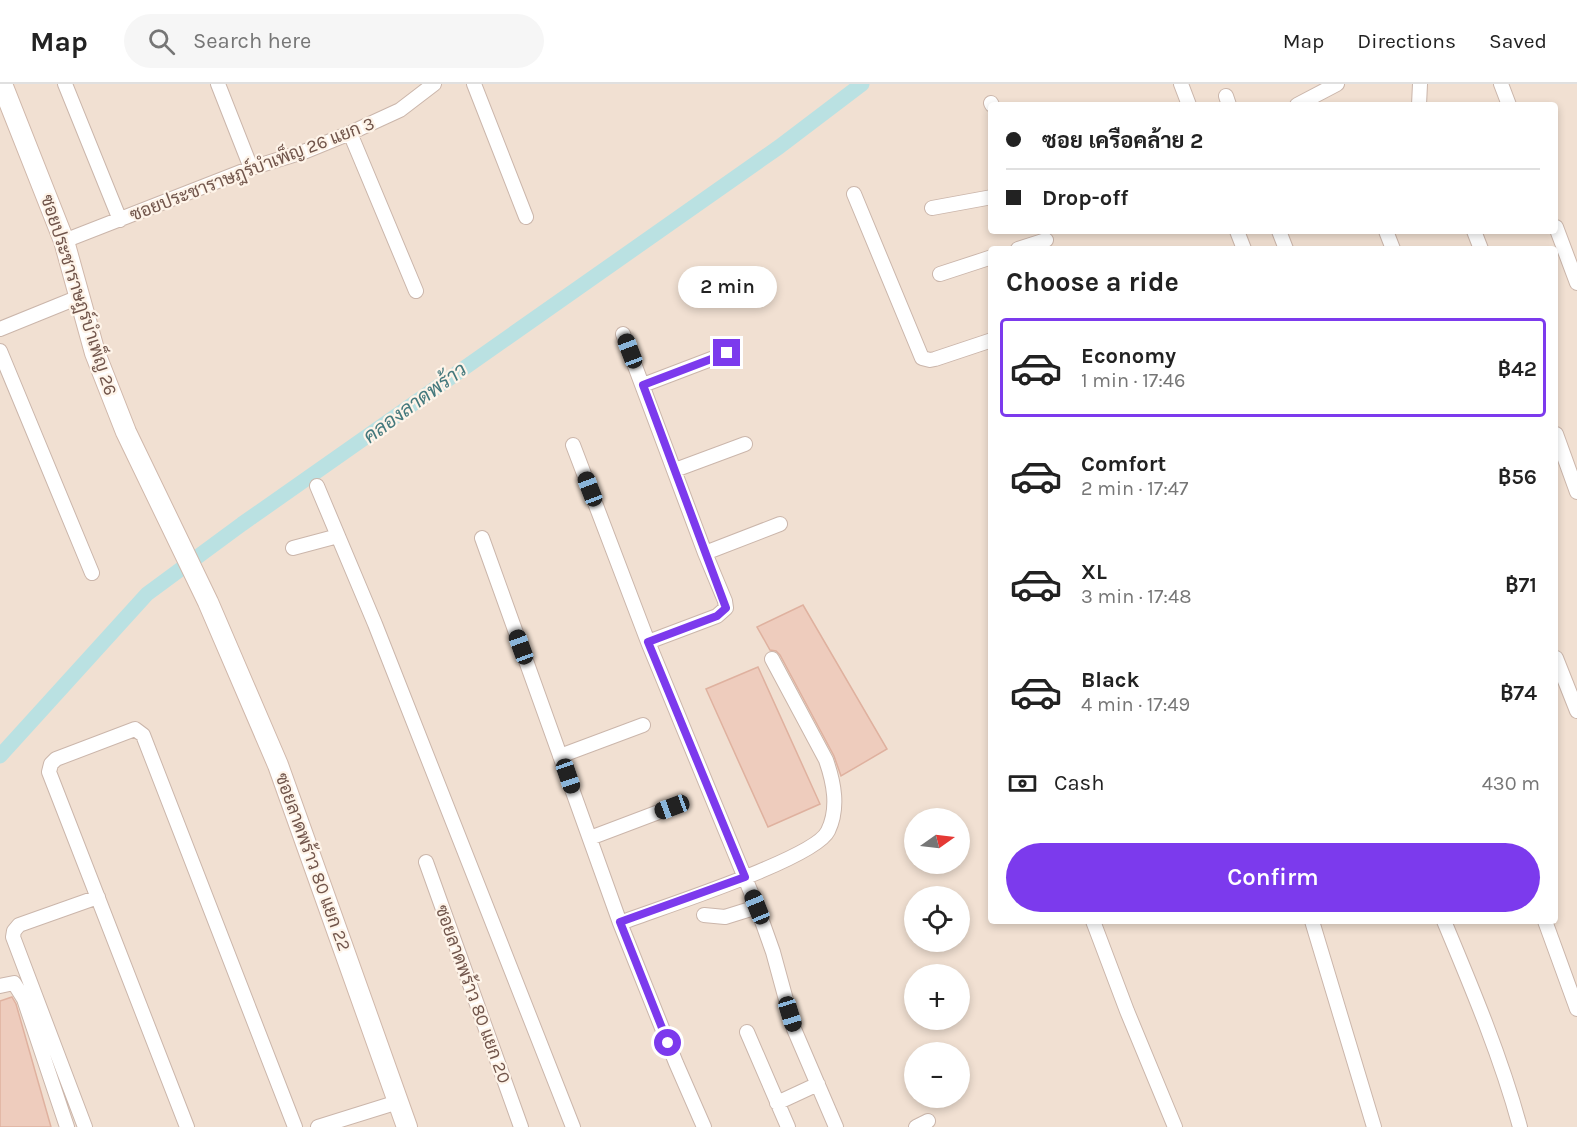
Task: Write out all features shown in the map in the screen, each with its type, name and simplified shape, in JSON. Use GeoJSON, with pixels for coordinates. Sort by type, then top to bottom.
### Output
{"type":"FeatureCollection","features":[{"type":"Feature","properties":{"kind":"street","name":"ซอยประชาราษฎร์บำเพ็ญ 26"},"geometry":{"type":"LineString","coordinates":[[2,84],[64,241],[94,353],[126,432],[208,602]]}},
{"type":"Feature","properties":{"kind":"street"},"geometry":{"type":"LineString","coordinates":[[65,84],[120,220]]}},
{"type":"Feature","properties":{"kind":"street"},"geometry":{"type":"LineString","coordinates":[[218,84],[251,168]]}},
{"type":"Feature","properties":{"kind":"street","name":"ซอยประชาราษฎร์บำเพ็ญ 26 แยก 3"},"geometry":{"type":"LineString","coordinates":[[64,241],[251,168],[306,151],[350,133],[400,110],[434,84]]}},
{"type":"Feature","properties":{"kind":"street"},"geometry":{"type":"LineString","coordinates":[[474,84],[525,217]]}},
{"type":"Feature","properties":{"kind":"street"},"geometry":{"type":"LineString","coordinates":[[1181,84],[1188,102]]}},
{"type":"Feature","properties":{"kind":"street"},"geometry":{"type":"LineString","coordinates":[[1416,102],[1420,84]]}},
{"type":"Feature","properties":{"kind":"street"},"geometry":{"type":"LineString","coordinates":[[1501,84],[1508,102]]}},
{"type":"Feature","properties":{"kind":"street"},"geometry":{"type":"LineString","coordinates":[[1302,102],[1330,86]]}},
{"type":"Feature","properties":{"kind":"street"},"geometry":{"type":"LineString","coordinates":[[350,133],[416,291]]}},
{"type":"Feature","properties":{"kind":"street"},"geometry":{"type":"LineString","coordinates":[[854,194],[922,358],[935,360],[988,341]]}},
{"type":"Feature","properties":{"kind":"street"},"geometry":{"type":"LineString","coordinates":[[932,208],[988,198]]}},
{"type":"Feature","properties":{"kind":"street"},"geometry":{"type":"LineString","coordinates":[[1558,232],[1577,283]]}},
{"type":"Feature","properties":{"kind":"street"},"geometry":{"type":"LineString","coordinates":[[1027,246],[1046,240]]}},
{"type":"Feature","properties":{"kind":"street"},"geometry":{"type":"LineString","coordinates":[[940,274],[988,259]]}},
{"type":"Feature","properties":{"kind":"street"},"geometry":{"type":"LineString","coordinates":[[0,329],[79,297]]}},
{"type":"Feature","properties":{"kind":"street"},"geometry":{"type":"LineString","coordinates":[[623,334],[726,608],[717,616],[648,642]]}},
{"type":"Feature","properties":{"kind":"street"},"geometry":{"type":"LineString","coordinates":[[0,351],[92,573]]}},
{"type":"Feature","properties":{"kind":"street"},"geometry":{"type":"LineString","coordinates":[[643,385],[727,353]]}},
{"type":"Feature","properties":{"kind":"street"},"geometry":{"type":"LineString","coordinates":[[1558,440],[1577,492]]}},
{"type":"Feature","properties":{"kind":"street"},"geometry":{"type":"LineString","coordinates":[[675,470],[745,444]]}},
{"type":"Feature","properties":{"kind":"street"},"geometry":{"type":"LineString","coordinates":[[573,445],[648,642],[757,907],[773,951],[794,1029],[836,1127]]}},
{"type":"Feature","properties":{"kind":"street"},"geometry":{"type":"LineString","coordinates":[[317,486],[375,624],[573,1127]]}},
{"type":"Feature","properties":{"kind":"street"},"geometry":{"type":"LineString","coordinates":[[705,553],[780,524]]}},
{"type":"Feature","properties":{"kind":"street"},"geometry":{"type":"LineString","coordinates":[[293,548],[338,536]]}},
{"type":"Feature","properties":{"kind":"street"},"geometry":{"type":"LineString","coordinates":[[482,538],[620,922],[704,1127]]}},
{"type":"Feature","properties":{"kind":"street","name":"ซอยลาดพร้าว 80 แยก 22"},"geometry":{"type":"LineString","coordinates":[[208,602],[278,765],[407,1127]]}},
{"type":"Feature","properties":{"kind":"street"},"geometry":{"type":"LineString","coordinates":[[620,922],[745,877],[800,854],[820,841],[828,832],[834,812],[833,784],[826,760],[772,659]]}},
{"type":"Feature","properties":{"kind":"street"},"geometry":{"type":"LineString","coordinates":[[1558,662],[1574,695],[1577,711]]}},
{"type":"Feature","properties":{"kind":"street"},"geometry":{"type":"LineString","coordinates":[[560,756],[643,725]]}},
{"type":"Feature","properties":{"kind":"street"},"geometry":{"type":"LineString","coordinates":[[187,1127],[49,768],[56,759],[135,729],[143,735],[295,1127]]}},
{"type":"Feature","properties":{"kind":"street"},"geometry":{"type":"LineString","coordinates":[[590,838],[672,807]]}},
{"type":"Feature","properties":{"kind":"street","name":"ซอยลาดพร้าว 80 แยก 20"},"geometry":{"type":"LineString","coordinates":[[426,862],[521,1127]]}},
{"type":"Feature","properties":{"kind":"street"},"geometry":{"type":"LineString","coordinates":[[85,1127],[13,937],[14,930],[19,925],[98,897]]}},
{"type":"Feature","properties":{"kind":"street"},"geometry":{"type":"LineString","coordinates":[[704,915],[725,917],[757,907]]}},
{"type":"Feature","properties":{"kind":"street"},"geometry":{"type":"LineString","coordinates":[[1094,924],[1175,1127]]}},
{"type":"Feature","properties":{"kind":"street"},"geometry":{"type":"LineString","coordinates":[[1313,924],[1374,1127]]}},
{"type":"Feature","properties":{"kind":"street"},"geometry":{"type":"LineString","coordinates":[[1445,924],[1468,978],[1513,1100],[1520,1127]]}},
{"type":"Feature","properties":{"kind":"street"},"geometry":{"type":"LineString","coordinates":[[1546,924],[1577,1009]]}},
{"type":"Feature","properties":{"kind":"street"},"geometry":{"type":"LineString","coordinates":[[0,986],[14,983],[24,999],[67,1127]]}},
{"type":"Feature","properties":{"kind":"street"},"geometry":{"type":"LineString","coordinates":[[747,1032],[788,1127]]}},
{"type":"Feature","properties":{"kind":"street"},"geometry":{"type":"LineString","coordinates":[[777,1103],[818,1084]]}},
{"type":"Feature","properties":{"kind":"street"},"geometry":{"type":"LineString","coordinates":[[318,1127],[398,1102]]}},
{"type":"Feature","properties":{"kind":"shaded area"},"geometry":{"type":"Polygon","coordinates":[[[0,84],[1577,84],[1577,1127],[0,1127],[0,84]]]}},
{"type":"Feature","properties":{"kind":"building"},"geometry":{"type":"Polygon","coordinates":[[[803,605],[887,749],[841,776],[834,756],[780,655],[770,650],[757,627],[803,605]]]}},
{"type":"Feature","properties":{"kind":"building"},"geometry":{"type":"Polygon","coordinates":[[[758,667],[820,804],[768,827],[706,689],[758,667]]]}},
{"type":"Feature","properties":{"kind":"building"},"geometry":{"type":"Polygon","coordinates":[[[12,997],[16,1004],[51,1127],[0,1127],[0,1001],[12,997]]]}},
{"type":"Feature","properties":{"kind":"waterway","name":"คลองลาดพร้าว"},"geometry":{"type":"LineString","coordinates":[[0,756],[147,594],[242,524],[779,147],[862,84]]}},
{"type":"Feature","properties":{"kind":"route"},"geometry":{"type":"LineString","coordinates":[[668,1043],[620,922],[745,877],[648,642],[717,616],[726,608],[643,385],[727,353]]}}]}
